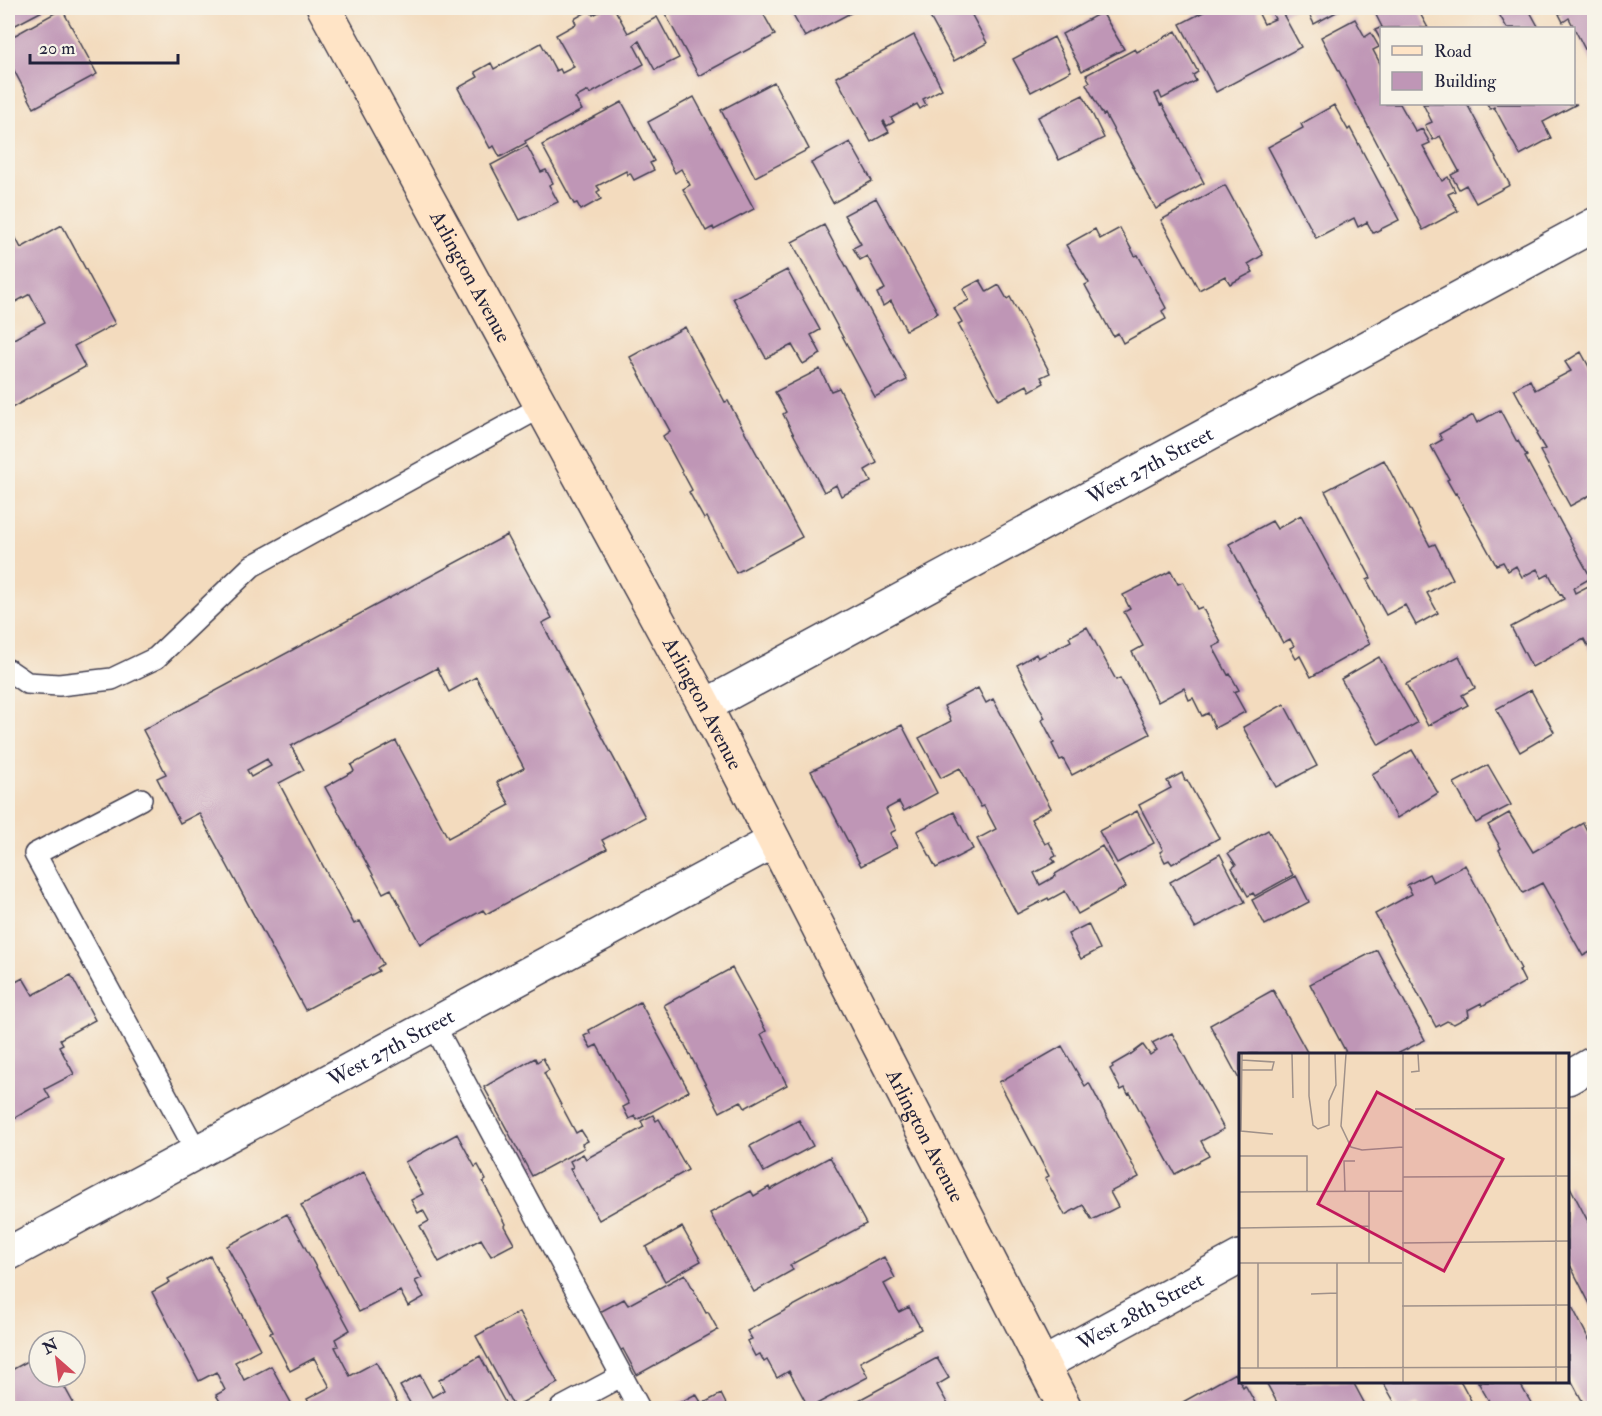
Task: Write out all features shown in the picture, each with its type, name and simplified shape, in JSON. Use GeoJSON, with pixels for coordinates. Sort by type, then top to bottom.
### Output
{"type":"FeatureCollection","features":[{"type":"Feature","properties":{"kind":"main road","name":"Arlington Avenue"},"geometry":{"type":"LineString","coordinates":[[324,8],[705,706],[1065,1408]]}},
{"type":"Feature","properties":{"kind":"street","name":"West 27th Street"},"geometry":{"type":"LineString","coordinates":[[705,706],[1594,225]]}},
{"type":"Feature","properties":{"kind":"street","name":"West 27th Street"},"geometry":{"type":"LineString","coordinates":[[8,1254],[774,841]]}},
{"type":"Feature","properties":{"kind":"street"},"geometry":{"type":"LineString","coordinates":[[1569,1077],[1594,1063]]}},
{"type":"Feature","properties":{"kind":"street","name":"West 28th Street"},"geometry":{"type":"LineString","coordinates":[[1042,1365],[1239,1258]]}},
{"type":"Feature","properties":{"kind":"lane"},"geometry":{"type":"LineString","coordinates":[[8,670],[27,683],[59,685],[112,680],[156,658],[252,566],[542,407]]}},
{"type":"Feature","properties":{"kind":"lane"},"geometry":{"type":"LineString","coordinates":[[141,799],[35,854],[197,1152]]}},
{"type":"Feature","properties":{"kind":"lane"},"geometry":{"type":"LineString","coordinates":[[434,1025],[639,1408]]}},
{"type":"Feature","properties":{"kind":"lane"},"geometry":{"type":"LineString","coordinates":[[561,1408],[621,1376]]}},
{"type":"Feature","properties":{"kind":"building"},"geometry":{"type":"Polygon","coordinates":[[[8,8],[48,8],[8,29],[8,8]]]}},
{"type":"Feature","properties":{"kind":"building"},"geometry":{"type":"Polygon","coordinates":[[[607,8],[614,8],[628,33],[657,17],[679,58],[655,70],[639,41],[634,45],[644,64],[590,94],[588,91],[575,98],[582,110],[500,157],[494,146],[490,148],[458,88],[478,77],[475,72],[491,63],[494,69],[541,43],[556,71],[560,69],[562,73],[574,67],[556,35],[576,24],[574,19],[590,10],[593,15],[607,8]]]}},
{"type":"Feature","properties":{"kind":"building"},"geometry":{"type":"Polygon","coordinates":[[[662,8],[760,8],[775,35],[699,76],[662,8]]]}},
{"type":"Feature","properties":{"kind":"building"},"geometry":{"type":"Polygon","coordinates":[[[789,8],[860,8],[805,37],[789,8]]]}},
{"type":"Feature","properties":{"kind":"building"},"geometry":{"type":"Polygon","coordinates":[[[925,8],[968,8],[987,43],[954,61],[925,8]]]}},
{"type":"Feature","properties":{"kind":"building"},"geometry":{"type":"Polygon","coordinates":[[[1211,8],[1256,8],[1264,24],[1275,19],[1269,8],[1295,8],[1283,14],[1301,47],[1216,92],[1180,24],[1211,8]]]}},
{"type":"Feature","properties":{"kind":"building"},"geometry":{"type":"Polygon","coordinates":[[[1306,8],[1344,8],[1314,24],[1306,8]]]}},
{"type":"Feature","properties":{"kind":"building"},"geometry":{"type":"Polygon","coordinates":[[[1417,8],[1427,27],[1382,27],[1373,9],[1417,8]]]}},
{"type":"Feature","properties":{"kind":"building"},"geometry":{"type":"Polygon","coordinates":[[[1511,8],[1528,8],[1538,27],[1506,27],[1499,14],[1511,8]]]}},
{"type":"Feature","properties":{"kind":"building"},"geometry":{"type":"Polygon","coordinates":[[[1563,8],[1594,8],[1594,67],[1569,18],[1563,22],[1559,14],[1565,11],[1563,8]]]}},
{"type":"Feature","properties":{"kind":"building"},"geometry":{"type":"Polygon","coordinates":[[[62,9],[97,74],[34,108],[8,59],[8,39],[62,9]]]}},
{"type":"Feature","properties":{"kind":"building"},"geometry":{"type":"Polygon","coordinates":[[[1102,12],[1124,49],[1082,71],[1062,34],[1102,12]]]}},
{"type":"Feature","properties":{"kind":"building"},"geometry":{"type":"Polygon","coordinates":[[[1355,19],[1365,37],[1371,33],[1379,47],[1373,50],[1380,63],[1380,105],[1401,105],[1416,132],[1422,129],[1430,143],[1423,146],[1442,181],[1448,177],[1455,191],[1448,194],[1458,211],[1423,230],[1321,37],[1355,19]]]}},
{"type":"Feature","properties":{"kind":"building"},"geometry":{"type":"Polygon","coordinates":[[[1380,28],[1380,39],[1375,30],[1380,28]]]}},
{"type":"Feature","properties":{"kind":"building"},"geometry":{"type":"Polygon","coordinates":[[[1176,31],[1198,72],[1193,75],[1196,81],[1162,99],[1159,92],[1155,94],[1204,183],[1156,209],[1105,114],[1103,115],[1086,84],[1090,82],[1086,75],[1135,49],[1137,52],[1176,31]]]}},
{"type":"Feature","properties":{"kind":"building"},"geometry":{"type":"Polygon","coordinates":[[[914,35],[942,89],[923,99],[926,105],[920,109],[917,104],[891,118],[894,122],[887,126],[884,121],[889,132],[871,142],[836,77],[914,35]]]}},
{"type":"Feature","properties":{"kind":"building"},"geometry":{"type":"Polygon","coordinates":[[[1054,37],[1071,71],[1031,92],[1013,59],[1054,37]]]}},
{"type":"Feature","properties":{"kind":"building"},"geometry":{"type":"Polygon","coordinates":[[[774,82],[809,149],[755,177],[721,110],[774,82]]]}},
{"type":"Feature","properties":{"kind":"building"},"geometry":{"type":"Polygon","coordinates":[[[1083,95],[1104,138],[1059,160],[1038,117],[1083,95]]]}},
{"type":"Feature","properties":{"kind":"building"},"geometry":{"type":"Polygon","coordinates":[[[694,97],[754,209],[714,230],[713,227],[706,231],[683,189],[690,185],[681,169],[675,173],[648,122],[694,97]]]}},
{"type":"Feature","properties":{"kind":"building"},"geometry":{"type":"Polygon","coordinates":[[[622,102],[654,161],[650,163],[654,170],[634,180],[626,171],[597,186],[601,199],[581,210],[577,203],[574,204],[542,145],[622,102]]]}},
{"type":"Feature","properties":{"kind":"building"},"geometry":{"type":"Polygon","coordinates":[[[1577,104],[1543,122],[1551,138],[1520,155],[1494,107],[1490,109],[1488,105],[1577,104]]]}},
{"type":"Feature","properties":{"kind":"building"},"geometry":{"type":"Polygon","coordinates":[[[1334,105],[1348,130],[1350,128],[1399,220],[1373,233],[1367,222],[1358,227],[1354,218],[1316,238],[1268,147],[1303,128],[1301,124],[1334,105]]]}},
{"type":"Feature","properties":{"kind":"building"},"geometry":{"type":"Polygon","coordinates":[[[1424,105],[1468,105],[1510,185],[1476,203],[1466,185],[1459,189],[1451,175],[1459,171],[1440,136],[1433,140],[1425,125],[1432,122],[1424,105]]]}},
{"type":"Feature","properties":{"kind":"building"},"geometry":{"type":"Polygon","coordinates":[[[850,142],[872,181],[833,203],[811,163],[850,142]]]}},
{"type":"Feature","properties":{"kind":"building"},"geometry":{"type":"Polygon","coordinates":[[[527,146],[541,172],[546,170],[553,183],[549,185],[558,202],[520,220],[491,165],[527,146]]]}},
{"type":"Feature","properties":{"kind":"building"},"geometry":{"type":"Polygon","coordinates":[[[1225,185],[1263,255],[1248,264],[1253,272],[1230,284],[1225,276],[1199,290],[1161,220],[1225,185]]]}},
{"type":"Feature","properties":{"kind":"building"},"geometry":{"type":"Polygon","coordinates":[[[876,198],[938,313],[906,330],[891,301],[883,306],[877,293],[885,289],[867,256],[860,260],[853,248],[861,244],[844,215],[876,198]]]}},
{"type":"Feature","properties":{"kind":"building"},"geometry":{"type":"Polygon","coordinates":[[[8,223],[21,248],[62,225],[115,324],[74,346],[85,367],[8,410],[8,342],[45,322],[30,294],[8,306],[8,223]]]}},
{"type":"Feature","properties":{"kind":"building"},"geometry":{"type":"Polygon","coordinates":[[[824,225],[907,380],[875,397],[792,242],[824,225]]]}},
{"type":"Feature","properties":{"kind":"building"},"geometry":{"type":"Polygon","coordinates":[[[1120,228],[1135,256],[1138,255],[1166,308],[1162,311],[1166,319],[1123,343],[1118,333],[1113,336],[1085,285],[1089,283],[1066,245],[1095,229],[1100,239],[1120,228]]]}},
{"type":"Feature","properties":{"kind":"building"},"geometry":{"type":"Polygon","coordinates":[[[787,270],[820,330],[811,335],[821,354],[803,364],[792,345],[766,358],[733,298],[787,270]]]}},
{"type":"Feature","properties":{"kind":"building"},"geometry":{"type":"Polygon","coordinates":[[[980,280],[987,292],[999,285],[1007,299],[1010,297],[1050,373],[1041,377],[1044,383],[1030,391],[1027,385],[999,400],[958,324],[962,322],[954,308],[969,300],[963,289],[980,280]]]}},
{"type":"Feature","properties":{"kind":"building"},"geometry":{"type":"Polygon","coordinates":[[[685,327],[802,537],[736,573],[707,517],[704,519],[689,492],[692,490],[663,436],[670,431],[630,357],[685,327]]]}},
{"type":"Feature","properties":{"kind":"building"},"geometry":{"type":"Polygon","coordinates":[[[1581,352],[1594,376],[1594,493],[1570,506],[1540,451],[1545,449],[1514,389],[1530,380],[1535,390],[1571,371],[1565,362],[1581,352]]]}},
{"type":"Feature","properties":{"kind":"building"},"geometry":{"type":"Polygon","coordinates":[[[820,369],[831,391],[839,388],[877,463],[865,470],[871,482],[841,496],[836,485],[824,492],[783,414],[786,412],[775,392],[820,369]]]}},
{"type":"Feature","properties":{"kind":"building"},"geometry":{"type":"Polygon","coordinates":[[[1500,410],[1527,456],[1525,457],[1591,578],[1573,588],[1575,593],[1594,583],[1594,652],[1592,653],[1584,639],[1532,667],[1511,627],[1564,599],[1562,594],[1560,595],[1549,574],[1542,578],[1537,569],[1522,577],[1516,566],[1508,571],[1503,562],[1496,565],[1447,480],[1449,479],[1431,446],[1442,440],[1439,434],[1473,415],[1477,423],[1500,410]]]}},
{"type":"Feature","properties":{"kind":"building"},"geometry":{"type":"Polygon","coordinates":[[[1384,460],[1430,546],[1435,544],[1453,579],[1427,593],[1438,613],[1416,625],[1405,605],[1386,615],[1367,580],[1371,578],[1325,491],[1384,460]]]}},
{"type":"Feature","properties":{"kind":"building"},"geometry":{"type":"Polygon","coordinates":[[[1301,515],[1370,644],[1311,677],[1300,656],[1296,659],[1290,648],[1294,646],[1290,639],[1283,643],[1229,544],[1272,521],[1277,529],[1301,515]]]}},
{"type":"Feature","properties":{"kind":"building"},"geometry":{"type":"Polygon","coordinates":[[[507,535],[552,618],[542,623],[645,817],[602,840],[607,849],[486,914],[483,910],[420,944],[391,889],[383,893],[325,787],[354,771],[351,765],[396,741],[448,838],[510,805],[497,782],[524,768],[476,677],[449,692],[437,668],[291,746],[304,770],[279,783],[354,924],[360,921],[383,964],[377,968],[379,971],[305,1010],[199,813],[180,823],[157,778],[166,774],[143,730],[507,535]],[[267,759],[247,770],[251,777],[271,766],[267,759]]]}},
{"type":"Feature","properties":{"kind":"building"},"geometry":{"type":"Polygon","coordinates":[[[1171,571],[1178,584],[1183,582],[1197,609],[1202,607],[1221,643],[1213,647],[1239,690],[1234,692],[1245,712],[1215,728],[1208,713],[1202,716],[1193,698],[1189,700],[1184,688],[1158,702],[1132,652],[1143,646],[1124,612],[1130,609],[1123,595],[1171,571]]]}},
{"type":"Feature","properties":{"kind":"building"},"geometry":{"type":"Polygon","coordinates":[[[1087,627],[1116,680],[1120,678],[1150,734],[1072,775],[1063,759],[1060,760],[1052,744],[1054,743],[1042,720],[1045,718],[1017,665],[1036,654],[1038,658],[1071,641],[1069,637],[1087,627]]]}},
{"type":"Feature","properties":{"kind":"building"},"geometry":{"type":"Polygon","coordinates":[[[1459,656],[1475,688],[1462,695],[1468,705],[1428,726],[1406,684],[1459,656]]]}},
{"type":"Feature","properties":{"kind":"building"},"geometry":{"type":"Polygon","coordinates":[[[1379,657],[1417,723],[1379,745],[1341,679],[1379,657]]]}},
{"type":"Feature","properties":{"kind":"building"},"geometry":{"type":"Polygon","coordinates":[[[978,688],[986,703],[993,699],[1051,808],[1031,819],[1045,844],[1049,842],[1056,856],[1052,858],[1055,862],[1034,873],[1040,885],[1102,846],[1126,887],[1078,914],[1065,891],[1017,914],[977,839],[996,829],[984,806],[981,807],[960,768],[941,778],[919,738],[951,721],[944,706],[978,688]]]}},
{"type":"Feature","properties":{"kind":"building"},"geometry":{"type":"Polygon","coordinates":[[[1531,690],[1554,732],[1520,752],[1496,709],[1531,690]]]}},
{"type":"Feature","properties":{"kind":"building"},"geometry":{"type":"Polygon","coordinates":[[[1284,704],[1317,766],[1276,787],[1243,727],[1284,704]]]}},
{"type":"Feature","properties":{"kind":"building"},"geometry":{"type":"Polygon","coordinates":[[[902,725],[937,793],[904,811],[899,802],[886,809],[896,830],[890,833],[897,847],[861,866],[811,771],[902,725]]]}},
{"type":"Feature","properties":{"kind":"building"},"geometry":{"type":"Polygon","coordinates":[[[1412,750],[1438,793],[1397,818],[1372,774],[1412,750]]]}},
{"type":"Feature","properties":{"kind":"building"},"geometry":{"type":"Polygon","coordinates":[[[1488,765],[1511,805],[1476,823],[1454,783],[1488,765]]]}},
{"type":"Feature","properties":{"kind":"building"},"geometry":{"type":"Polygon","coordinates":[[[1182,773],[1219,838],[1172,864],[1169,860],[1165,862],[1160,852],[1163,850],[1139,805],[1171,788],[1167,781],[1182,773]]]}},
{"type":"Feature","properties":{"kind":"building"},"geometry":{"type":"Polygon","coordinates":[[[1137,811],[1154,843],[1117,863],[1099,831],[1137,811]]]}},
{"type":"Feature","properties":{"kind":"building"},"geometry":{"type":"Polygon","coordinates":[[[954,812],[973,849],[936,868],[917,831],[954,812]]]}},
{"type":"Feature","properties":{"kind":"building"},"geometry":{"type":"Polygon","coordinates":[[[1509,813],[1533,852],[1583,823],[1594,844],[1594,950],[1583,956],[1542,883],[1523,893],[1488,825],[1509,813]]]}},
{"type":"Feature","properties":{"kind":"building"},"geometry":{"type":"Polygon","coordinates":[[[1268,830],[1293,875],[1255,896],[1253,893],[1248,896],[1232,868],[1236,865],[1228,853],[1268,830]]]}},
{"type":"Feature","properties":{"kind":"building"},"geometry":{"type":"Polygon","coordinates":[[[1220,854],[1245,902],[1195,928],[1170,882],[1220,854]]]}},
{"type":"Feature","properties":{"kind":"building"},"geometry":{"type":"Polygon","coordinates":[[[1465,865],[1521,969],[1519,970],[1525,982],[1482,1006],[1481,1003],[1468,1010],[1469,1016],[1454,1024],[1447,1021],[1436,1027],[1375,914],[1412,894],[1407,885],[1429,874],[1433,882],[1465,865]]]}},
{"type":"Feature","properties":{"kind":"building"},"geometry":{"type":"Polygon","coordinates":[[[1296,876],[1309,902],[1265,925],[1252,900],[1296,876]]]}},
{"type":"Feature","properties":{"kind":"building"},"geometry":{"type":"Polygon","coordinates":[[[1088,924],[1100,949],[1081,959],[1068,934],[1088,924]]]}},
{"type":"Feature","properties":{"kind":"building"},"geometry":{"type":"Polygon","coordinates":[[[1377,950],[1425,1040],[1399,1053],[1346,1053],[1310,984],[1377,950]]]}},
{"type":"Feature","properties":{"kind":"building"},"geometry":{"type":"Polygon","coordinates":[[[732,968],[766,1031],[761,1034],[787,1085],[745,1108],[741,1101],[720,1112],[664,1005],[732,968]]]}},
{"type":"Feature","properties":{"kind":"building"},"geometry":{"type":"Polygon","coordinates":[[[71,975],[95,1020],[60,1039],[63,1044],[59,1046],[74,1074],[45,1089],[50,1098],[13,1119],[8,1110],[8,986],[23,978],[33,995],[71,975]]]}},
{"type":"Feature","properties":{"kind":"building"},"geometry":{"type":"Polygon","coordinates":[[[1273,990],[1307,1053],[1239,1053],[1239,1079],[1210,1025],[1273,990]]]}},
{"type":"Feature","properties":{"kind":"building"},"geometry":{"type":"Polygon","coordinates":[[[640,1002],[689,1091],[637,1120],[635,1116],[629,1119],[623,1107],[629,1104],[597,1045],[591,1048],[584,1036],[590,1033],[589,1030],[640,1002]]]}},
{"type":"Feature","properties":{"kind":"building"},"geometry":{"type":"Polygon","coordinates":[[[1172,1033],[1224,1129],[1201,1141],[1209,1156],[1175,1174],[1130,1093],[1128,1094],[1125,1088],[1121,1090],[1110,1069],[1112,1065],[1143,1045],[1150,1055],[1157,1050],[1152,1043],[1172,1033]]]}},
{"type":"Feature","properties":{"kind":"building"},"geometry":{"type":"Polygon","coordinates":[[[1062,1046],[1085,1086],[1089,1083],[1139,1177],[1110,1192],[1118,1207],[1092,1220],[1083,1205],[1065,1215],[1045,1178],[1049,1176],[999,1082],[1062,1046]]]}},
{"type":"Feature","properties":{"kind":"building"},"geometry":{"type":"Polygon","coordinates":[[[535,1058],[537,1062],[543,1058],[549,1070],[544,1073],[576,1133],[581,1130],[588,1141],[582,1144],[584,1148],[532,1176],[484,1087],[535,1058]]]}},
{"type":"Feature","properties":{"kind":"building"},"geometry":{"type":"Polygon","coordinates":[[[653,1115],[656,1121],[659,1119],[688,1170],[599,1220],[570,1169],[573,1167],[570,1161],[583,1154],[586,1159],[644,1127],[641,1121],[653,1115]]]}},
{"type":"Feature","properties":{"kind":"building"},"geometry":{"type":"Polygon","coordinates":[[[799,1120],[813,1146],[764,1172],[750,1146],[799,1120]]]}},
{"type":"Feature","properties":{"kind":"building"},"geometry":{"type":"Polygon","coordinates":[[[457,1134],[475,1167],[478,1165],[486,1180],[483,1182],[514,1244],[491,1256],[481,1239],[439,1262],[420,1226],[429,1221],[423,1210],[418,1213],[411,1200],[423,1194],[405,1162],[457,1134]]]}},
{"type":"Feature","properties":{"kind":"building"},"geometry":{"type":"Polygon","coordinates":[[[830,1157],[866,1224],[790,1265],[793,1270],[754,1292],[710,1213],[751,1191],[754,1196],[769,1187],[770,1190],[830,1157]]]}},
{"type":"Feature","properties":{"kind":"building"},"geometry":{"type":"Polygon","coordinates":[[[364,1172],[422,1278],[415,1281],[424,1297],[408,1306],[400,1291],[359,1312],[301,1205],[364,1172]]]}},
{"type":"Feature","properties":{"kind":"building"},"geometry":{"type":"Polygon","coordinates":[[[1569,1185],[1594,1233],[1594,1312],[1569,1263],[1569,1185]]]}},
{"type":"Feature","properties":{"kind":"building"},"geometry":{"type":"Polygon","coordinates":[[[287,1214],[350,1330],[335,1339],[338,1346],[335,1347],[350,1376],[376,1362],[400,1408],[312,1408],[307,1399],[330,1387],[314,1358],[290,1371],[270,1333],[273,1332],[227,1246],[287,1214]]]}},
{"type":"Feature","properties":{"kind":"building"},"geometry":{"type":"Polygon","coordinates":[[[682,1227],[701,1261],[665,1281],[646,1247],[682,1227]]]}},
{"type":"Feature","properties":{"kind":"building"},"geometry":{"type":"Polygon","coordinates":[[[210,1256],[260,1349],[235,1362],[244,1380],[271,1366],[294,1408],[224,1408],[216,1395],[225,1390],[216,1372],[199,1381],[152,1292],[170,1282],[168,1279],[210,1256]]]}},
{"type":"Feature","properties":{"kind":"building"},"geometry":{"type":"Polygon","coordinates":[[[884,1257],[895,1278],[884,1284],[899,1312],[909,1307],[921,1329],[860,1362],[868,1377],[809,1408],[789,1371],[777,1378],[767,1360],[764,1362],[760,1354],[755,1356],[747,1341],[752,1339],[747,1331],[884,1257]]]}},
{"type":"Feature","properties":{"kind":"building"},"geometry":{"type":"Polygon","coordinates":[[[685,1274],[718,1330],[637,1375],[623,1349],[620,1351],[598,1313],[624,1299],[628,1305],[685,1274]]]}},
{"type":"Feature","properties":{"kind":"building"},"geometry":{"type":"Polygon","coordinates":[[[1569,1301],[1594,1349],[1594,1408],[1586,1408],[1569,1376],[1569,1301]]]}},
{"type":"Feature","properties":{"kind":"building"},"geometry":{"type":"Polygon","coordinates":[[[519,1312],[558,1383],[514,1407],[476,1336],[519,1312]]]}},
{"type":"Feature","properties":{"kind":"building"},"geometry":{"type":"Polygon","coordinates":[[[480,1356],[508,1408],[413,1408],[400,1386],[420,1375],[432,1397],[444,1390],[439,1380],[480,1356]]]}},
{"type":"Feature","properties":{"kind":"building"},"geometry":{"type":"Polygon","coordinates":[[[937,1358],[949,1378],[937,1385],[950,1408],[844,1408],[937,1358]]]}},
{"type":"Feature","properties":{"kind":"building"},"geometry":{"type":"Polygon","coordinates":[[[27,1362],[27,1389],[66,1389],[76,1408],[8,1408],[8,1372],[27,1362]]]}},
{"type":"Feature","properties":{"kind":"building"},"geometry":{"type":"Polygon","coordinates":[[[1235,1373],[1239,1383],[1243,1387],[1245,1385],[1258,1408],[1172,1408],[1235,1373]]]}},
{"type":"Feature","properties":{"kind":"building"},"geometry":{"type":"Polygon","coordinates":[[[1267,1383],[1354,1383],[1367,1408],[1280,1408],[1267,1383]]]}},
{"type":"Feature","properties":{"kind":"building"},"geometry":{"type":"Polygon","coordinates":[[[1384,1383],[1462,1383],[1475,1408],[1420,1408],[1417,1404],[1409,1408],[1398,1408],[1384,1383]]]}},
{"type":"Feature","properties":{"kind":"building"},"geometry":{"type":"Polygon","coordinates":[[[1479,1383],[1520,1383],[1534,1408],[1493,1408],[1479,1383]]]}},
{"type":"Feature","properties":{"kind":"building"},"geometry":{"type":"Polygon","coordinates":[[[696,1394],[702,1404],[721,1394],[728,1408],[669,1408],[696,1394]]]}}]}
